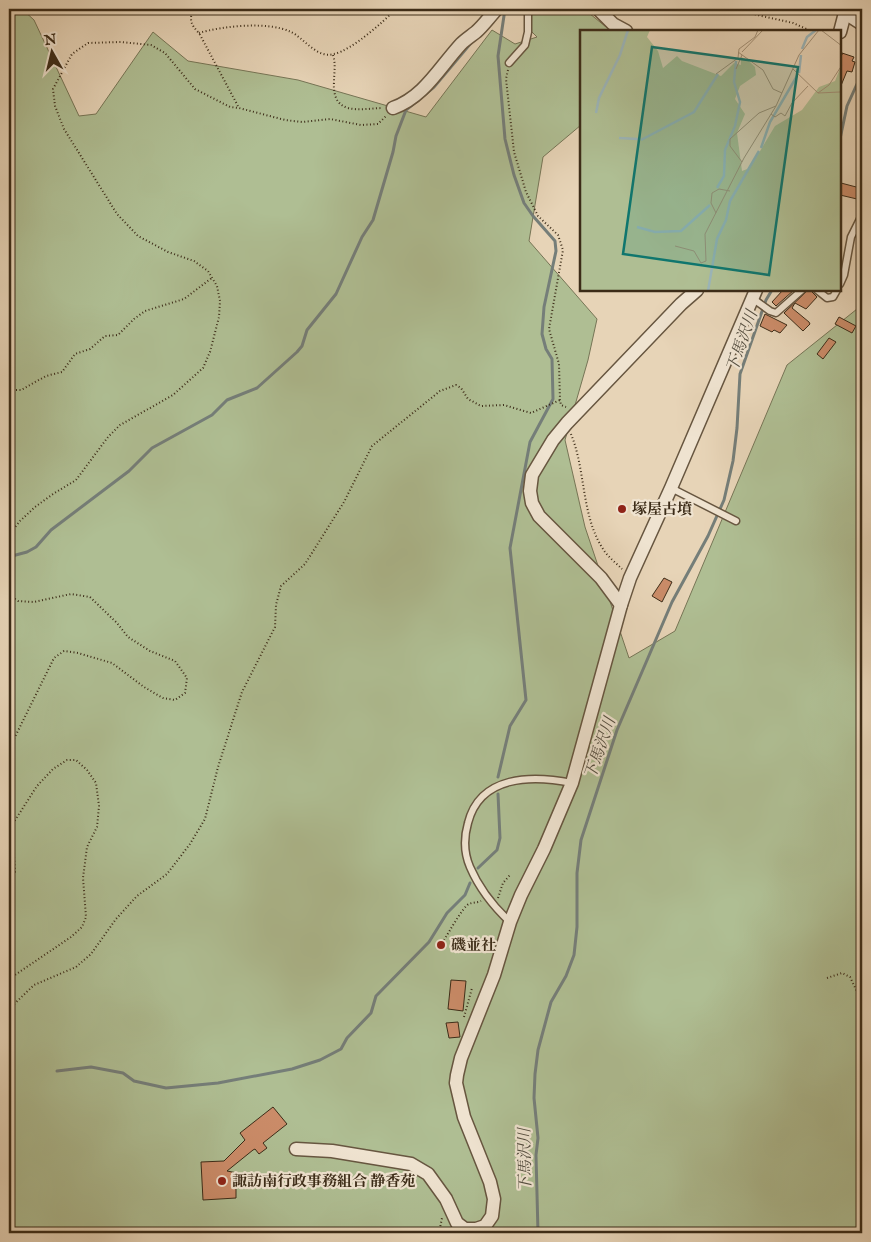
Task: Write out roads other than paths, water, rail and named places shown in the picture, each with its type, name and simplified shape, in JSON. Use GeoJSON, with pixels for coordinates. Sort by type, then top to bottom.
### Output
{"type":"FeatureCollection","features":[{"type":"Feature","properties":{"kind":"street"},"geometry":{"type":"LineString","coordinates":[[393,108],[415,97],[462,43],[497,9]]}},
{"type":"Feature","properties":{"kind":"street"},"geometry":{"type":"LineString","coordinates":[[598,9],[613,24],[624,30]]}},
{"type":"Feature","properties":{"kind":"street"},"geometry":{"type":"LineString","coordinates":[[841,30],[846,11],[862,24]]}},
{"type":"Feature","properties":{"kind":"street"},"geometry":{"type":"LineString","coordinates":[[621,605],[601,578],[539,516],[532,503],[530,491],[532,475],[553,440],[567,422],[696,291]]}},
{"type":"Feature","properties":{"kind":"street"},"geometry":{"type":"LineString","coordinates":[[296,1149],[340,1152],[411,1164],[428,1174],[446,1199],[457,1223],[466,1229],[476,1229],[485,1226],[492,1216],[494,1199],[490,1182],[464,1117],[456,1075],[494,976],[520,895],[544,849],[572,783],[630,578],[755,297]]}},
{"type":"Feature","properties":{"kind":"lane"},"geometry":{"type":"LineString","coordinates":[[510,63],[525,45],[528,32],[528,9]]}},
{"type":"Feature","properties":{"kind":"lane"},"geometry":{"type":"LineString","coordinates":[[841,282],[851,238],[862,215]]}},
{"type":"Feature","properties":{"kind":"lane"},"geometry":{"type":"LineString","coordinates":[[755,297],[770,311],[776,313],[801,291]]}},
{"type":"Feature","properties":{"kind":"lane"},"geometry":{"type":"LineString","coordinates":[[818,291],[827,298],[833,297],[836,291]]}},
{"type":"Feature","properties":{"kind":"lane"},"geometry":{"type":"LineString","coordinates":[[671,488],[736,521]]}},
{"type":"Feature","properties":{"kind":"lane"},"geometry":{"type":"LineString","coordinates":[[510,922],[488,898],[470,867],[465,850],[465,833],[470,812],[481,796],[492,787],[511,781],[551,779],[572,783]]}},
{"type":"Feature","properties":{"kind":"waterway"},"geometry":{"type":"LineString","coordinates":[[498,777],[510,726],[526,700],[510,548],[530,442],[553,399],[552,359],[546,349],[542,334],[544,307],[556,251],[555,241],[524,203],[514,175],[505,139],[498,56],[505,9]]}},
{"type":"Feature","properties":{"kind":"waterway"},"geometry":{"type":"LineString","coordinates":[[12,556],[27,552],[36,547],[51,530],[129,471],[152,448],[212,415],[227,400],[257,388],[297,352],[302,346],[307,330],[336,294],[362,237],[373,220],[396,136],[406,110],[434,87],[471,43]]}},
{"type":"Feature","properties":{"kind":"waterway","name":"下馬沢川"},"geometry":{"type":"LineString","coordinates":[[841,134],[847,106],[862,73]]}},
{"type":"Feature","properties":{"kind":"waterway","name":"下馬沢川"},"geometry":{"type":"LineString","coordinates":[[538,1233],[536,1155],[538,1138],[534,1098],[535,1074],[538,1050],[551,1002],[566,976],[574,955],[577,927],[577,873],[581,840],[617,730],[672,602],[708,536],[724,500],[733,461],[740,374],[766,300],[771,291]]}},
{"type":"Feature","properties":{"kind":"waterway"},"geometry":{"type":"LineString","coordinates":[[478,868],[497,850],[500,838],[498,794]]}},
{"type":"Feature","properties":{"kind":"waterway"},"geometry":{"type":"LineString","coordinates":[[57,1071],[91,1067],[123,1073],[134,1081],[166,1088],[218,1083],[292,1069],[320,1060],[341,1049],[347,1038],[371,1013],[376,996],[429,942],[447,913],[465,895],[470,883]]}},
{"type":"Feature","properties":{"kind":"place","name":"塚屋古墳"},"geometry":{"type":"Point","coordinates":[622,509]}},
{"type":"Feature","properties":{"kind":"place","name":"磯並社"},"geometry":{"type":"Point","coordinates":[441,945]}},
{"type":"Feature","properties":{"kind":"place","name":"諏訪南行政事務組合 静香苑"},"geometry":{"type":"Point","coordinates":[222,1181]}}]}
